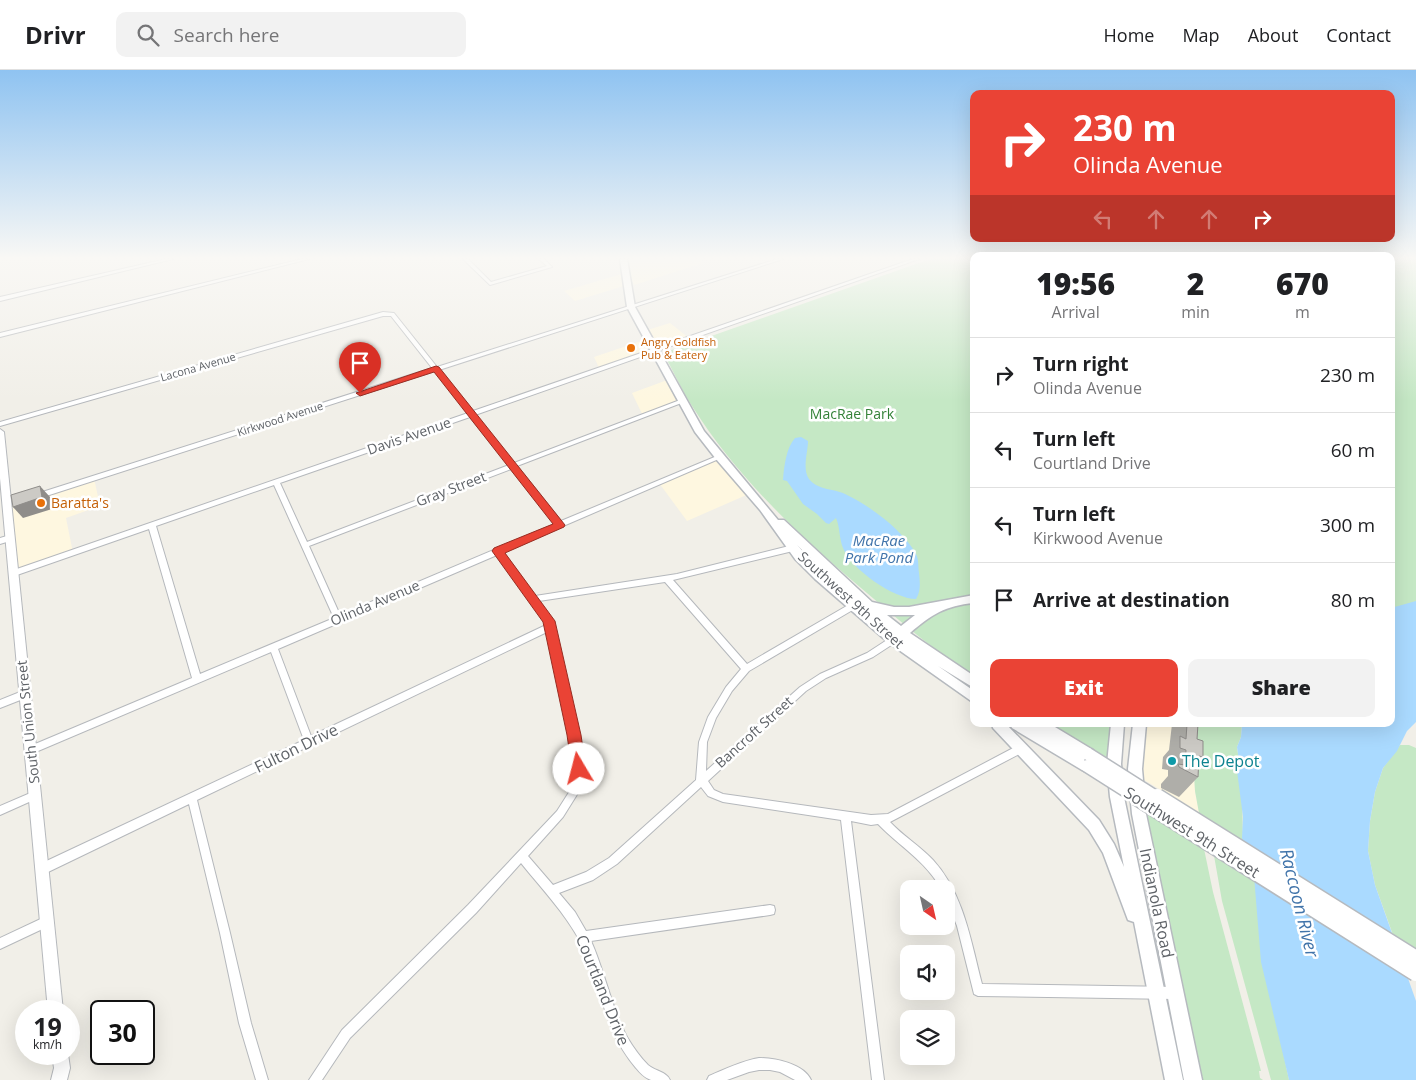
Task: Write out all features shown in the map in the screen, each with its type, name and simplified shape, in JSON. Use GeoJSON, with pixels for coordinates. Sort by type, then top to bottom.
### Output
{"type":"FeatureCollection","features":[{"type":"Feature","properties":{"kind":"main road","name":"Southwest 9th Street"},"geometry":{"type":"LineString","coordinates":[[631,307],[700,432],[719,457],[764,508],[897,636],[970,696]]}},
{"type":"Feature","properties":{"kind":"main road","name":"Southwest 9th Street"},"geometry":{"type":"LineString","coordinates":[[764,508],[793,548],[819,576],[853,606],[897,636],[970,681]]}},
{"type":"Feature","properties":{"kind":"main road"},"geometry":{"type":"LineString","coordinates":[[850,590],[864,602],[885,611],[912,612],[936,606]]}},
{"type":"Feature","properties":{"kind":"main road","name":"Bancroft Street"},"geometry":{"type":"LineString","coordinates":[[897,636],[936,606],[958,600],[970,599]]}},
{"type":"Feature","properties":{"kind":"main road"},"geometry":{"type":"LineString","coordinates":[[1001,727],[1094,825],[1109,849],[1146,944]]}},
{"type":"Feature","properties":{"kind":"main road","name":"Southwest 9th Street"},"geometry":{"type":"LineString","coordinates":[[1023,727],[1088,760],[1416,959]]}},
{"type":"Feature","properties":{"kind":"main road","name":"Southwest 9th Street"},"geometry":{"type":"LineString","coordinates":[[1043,727],[1088,760],[1416,973]]}},
{"type":"Feature","properties":{"kind":"main road","name":"Indianola Road"},"geometry":{"type":"LineString","coordinates":[[1118,727],[1114,764],[1117,797],[1174,1080]]}},
{"type":"Feature","properties":{"kind":"main road","name":"Indianola Road"},"geometry":{"type":"LineString","coordinates":[[1139,727],[1134,758],[1141,826],[1193,1080]]}},
{"type":"Feature","properties":{"kind":"street"},"geometry":{"type":"LineString","coordinates":[[0,335],[117,306]]}},
{"type":"Feature","properties":{"kind":"street","name":"Davis Avenue"},"geometry":{"type":"LineString","coordinates":[[14,573],[781,306]]}},
{"type":"Feature","properties":{"kind":"street","name":"Kirkwood Avenue"},"geometry":{"type":"LineString","coordinates":[[34,497],[631,307]]}},
{"type":"Feature","properties":{"kind":"street","name":"Lacona Avenue"},"geometry":{"type":"LineString","coordinates":[[0,424],[383,314],[392,314],[436,369]]}},
{"type":"Feature","properties":{"kind":"street"},"geometry":{"type":"LineString","coordinates":[[436,369],[560,525]]}},
{"type":"Feature","properties":{"kind":"street","name":"Gray Street"},"geometry":{"type":"LineString","coordinates":[[305,545],[682,401]]}},
{"type":"Feature","properties":{"kind":"street","name":"South Union Street"},"geometry":{"type":"LineString","coordinates":[[0,432],[12,504],[5,539],[14,573],[55,1000]]}},
{"type":"Feature","properties":{"kind":"street","name":"Olinda Avenue"},"geometry":{"type":"LineString","coordinates":[[31,750],[719,457]]}},
{"type":"Feature","properties":{"kind":"street"},"geometry":{"type":"LineString","coordinates":[[276,482],[338,619]]}},
{"type":"Feature","properties":{"kind":"street"},"geometry":{"type":"LineString","coordinates":[[152,525],[197,679]]}},
{"type":"Feature","properties":{"kind":"street"},"geometry":{"type":"LineString","coordinates":[[533,600],[667,579],[793,548]]}},
{"type":"Feature","properties":{"kind":"street"},"geometry":{"type":"LineString","coordinates":[[315,1080],[346,1034],[472,909],[522,856],[568,804],[575,790],[579,769],[574,735],[549,621],[498,551]]}},
{"type":"Feature","properties":{"kind":"street"},"geometry":{"type":"LineString","coordinates":[[667,579],[746,669]]}},
{"type":"Feature","properties":{"kind":"street"},"geometry":{"type":"LineString","coordinates":[[853,606],[746,669],[725,696],[712,717],[703,742],[701,780],[711,793],[723,798],[881,820],[889,818],[1020,749]]}},
{"type":"Feature","properties":{"kind":"street","name":"Fulton Drive"},"geometry":{"type":"LineString","coordinates":[[42,869],[550,627]]}},
{"type":"Feature","properties":{"kind":"street","name":"Bancroft Street"},"geometry":{"type":"LineString","coordinates":[[550,891],[589,876],[613,862],[701,780],[804,689],[823,676],[870,655],[897,636]]}},
{"type":"Feature","properties":{"kind":"street"},"geometry":{"type":"LineString","coordinates":[[273,647],[309,742]]}},
{"type":"Feature","properties":{"kind":"street"},"geometry":{"type":"LineString","coordinates":[[0,704],[26,694]]}},
{"type":"Feature","properties":{"kind":"street"},"geometry":{"type":"LineString","coordinates":[[0,811],[35,795]]}},
{"type":"Feature","properties":{"kind":"street"},"geometry":{"type":"LineString","coordinates":[[192,798],[245,1023],[262,1080]]}},
{"type":"Feature","properties":{"kind":"street"},"geometry":{"type":"LineString","coordinates":[[845,816],[878,1080]]}},
{"type":"Feature","properties":{"kind":"street"},"geometry":{"type":"LineString","coordinates":[[881,820],[888,829],[924,858],[944,882],[954,902],[978,990],[1175,993]]}},
{"type":"Feature","properties":{"kind":"street","name":"Courtland Drive"},"geometry":{"type":"LineString","coordinates":[[522,856],[583,936],[593,959],[609,1011],[629,1052],[646,1070],[664,1080]]}},
{"type":"Feature","properties":{"kind":"street"},"geometry":{"type":"LineString","coordinates":[[583,936],[770,910]]}},
{"type":"Feature","properties":{"kind":"street"},"geometry":{"type":"LineString","coordinates":[[0,944],[48,920]]}},
{"type":"Feature","properties":{"kind":"street"},"geometry":{"type":"LineString","coordinates":[[712,1080],[750,1064],[764,1063],[784,1066],[805,1080]]}},
{"type":"Feature","properties":{"kind":"street"},"geometry":{"type":"LineString","coordinates":[[59,1080],[62,1065]]}},
{"type":"Feature","properties":{"kind":"shaded area"},"geometry":{"type":"Polygon","coordinates":[[[670,323],[689,338],[600,370],[594,357],[647,339],[644,331],[670,323]]]}},
{"type":"Feature","properties":{"kind":"shaded area"},"geometry":{"type":"Polygon","coordinates":[[[670,379],[682,401],[643,416],[632,393],[670,379]]]}},
{"type":"Feature","properties":{"kind":"shaded area"},"geometry":{"type":"Polygon","coordinates":[[[719,457],[751,493],[687,521],[659,483],[719,457]]]}},
{"type":"Feature","properties":{"kind":"shaded area"},"geometry":{"type":"Polygon","coordinates":[[[94,478],[100,506],[66,518],[73,553],[14,573],[7,506],[94,478]]]}},
{"type":"Feature","properties":{"kind":"shaded area"},"geometry":{"type":"Polygon","coordinates":[[[1146,727],[1191,727],[1195,791],[1199,813],[1141,778],[1146,727]]]}},
{"type":"Feature","properties":{"kind":"green space","name":"MacRae Park"},"geometry":{"type":"Polygon","coordinates":[[[796,306],[970,306],[970,673],[935,649],[898,619],[799,533],[776,510],[731,460],[711,434],[688,400],[663,353],[796,306]]]}},
{"type":"Feature","properties":{"kind":"green space"},"geometry":{"type":"Polygon","coordinates":[[[1395,306],[1416,306],[1416,604],[1395,610],[1395,306]]]}},
{"type":"Feature","properties":{"kind":"green space"},"geometry":{"type":"Polygon","coordinates":[[[1056,727],[1114,727],[1109,759],[1056,727]]]}},
{"type":"Feature","properties":{"kind":"green space"},"geometry":{"type":"Polygon","coordinates":[[[1191,727],[1242,727],[1241,737],[1237,747],[1239,761],[1236,763],[1242,795],[1243,841],[1199,813],[1195,791],[1191,727]]]}},
{"type":"Feature","properties":{"kind":"green space"},"geometry":{"type":"Polygon","coordinates":[[[1400,745],[1409,745],[1416,748],[1416,949],[1393,935],[1375,885],[1368,851],[1370,821],[1375,792],[1383,768],[1400,745]]]}},
{"type":"Feature","properties":{"kind":"green space"},"geometry":{"type":"Polygon","coordinates":[[[1147,808],[1203,844],[1213,892],[1261,1071],[1259,1071],[1260,1078],[1263,1080],[1203,1080],[1148,830],[1147,808]]]}},
{"type":"Feature","properties":{"kind":"green space"},"geometry":{"type":"Polygon","coordinates":[[[1213,850],[1254,876],[1279,1033],[1289,1080],[1271,1080],[1222,901],[1213,850]]]}},
{"type":"Feature","properties":{"kind":"water","name":"MacRae Park Pond"},"geometry":{"type":"Polygon","coordinates":[[[801,437],[808,441],[806,470],[809,479],[813,483],[817,486],[842,493],[866,506],[886,520],[911,545],[918,559],[920,586],[916,599],[907,598],[885,588],[855,565],[843,548],[836,518],[829,524],[826,523],[803,504],[787,481],[783,480],[789,447],[795,438],[801,437]]]}},
{"type":"Feature","properties":{"kind":"water","name":"Raccoon River"},"geometry":{"type":"Polygon","coordinates":[[[1416,601],[1416,722],[1407,731],[1397,751],[1383,768],[1375,792],[1370,821],[1368,851],[1375,885],[1416,1001],[1416,1080],[1289,1080],[1261,962],[1254,876],[1242,838],[1243,817],[1236,763],[1239,761],[1237,747],[1241,737],[1242,727],[1395,727],[1395,607],[1416,601]]]}},
{"type":"Feature","properties":{"kind":"building"},"geometry":{"type":"Polygon","coordinates":[[[40,486],[42,497],[13,507],[11,495],[40,486]]]}},
{"type":"Feature","properties":{"kind":"building"},"geometry":{"type":"Polygon","coordinates":[[[1187,727],[1198,727],[1197,739],[1203,741],[1203,757],[1199,756],[1198,777],[1179,767],[1178,764],[1185,765],[1186,750],[1180,748],[1180,736],[1186,739],[1187,727]]]}},
{"type":"Feature","properties":{"kind":"place","name":"Angry Goldfish Pub & Eatery"},"geometry":{"type":"Point","coordinates":[631,348]}},
{"type":"Feature","properties":{"kind":"place","name":"Baratta's"},"geometry":{"type":"Point","coordinates":[41,503]}},
{"type":"Feature","properties":{"kind":"place","name":"The Depot"},"geometry":{"type":"Point","coordinates":[1172,761]}},
{"type":"Feature","properties":{"kind":"route"},"geometry":{"type":"LineString","coordinates":[[360,393],[436,369],[560,525],[498,551],[549,621],[574,735],[579,769]]}}]}
